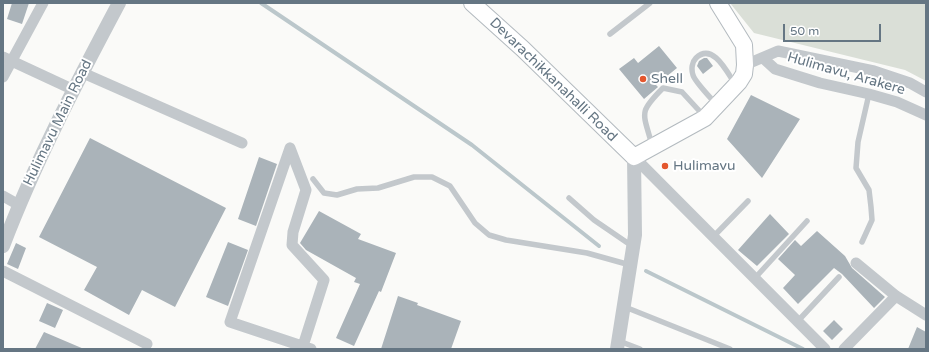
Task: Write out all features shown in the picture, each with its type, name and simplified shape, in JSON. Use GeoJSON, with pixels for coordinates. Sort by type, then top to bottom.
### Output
{"type":"FeatureCollection","features":[{"type":"Feature","properties":{"kind":"main road","name":"Devarachikkanahalli Road"},"geometry":{"type":"LineString","coordinates":[[472,3],[523,49],[634,157]]}},
{"type":"Feature","properties":{"kind":"main road"},"geometry":{"type":"LineString","coordinates":[[634,157],[706,118],[744,74],[746,65],[744,45],[718,3]]}},
{"type":"Feature","properties":{"kind":"street"},"geometry":{"type":"LineString","coordinates":[[3,77],[7,59],[43,3]]}},
{"type":"Feature","properties":{"kind":"street","name":"Hulimavu Main Road"},"geometry":{"type":"LineString","coordinates":[[3,246],[18,205],[74,90],[119,3]]}},
{"type":"Feature","properties":{"kind":"street","name":"Hulimavu, Arakere"},"geometry":{"type":"LineString","coordinates":[[926,92],[910,83],[874,71],[778,50],[764,58],[775,68],[820,83],[897,102],[926,115]]}},
{"type":"Feature","properties":{"kind":"street"},"geometry":{"type":"LineString","coordinates":[[746,65],[757,59],[764,58]]}},
{"type":"Feature","properties":{"kind":"street"},"geometry":{"type":"LineString","coordinates":[[7,59],[74,90]]}},
{"type":"Feature","properties":{"kind":"street"},"geometry":{"type":"LineString","coordinates":[[83,73],[242,143]]}},
{"type":"Feature","properties":{"kind":"street"},"geometry":{"type":"LineString","coordinates":[[290,148],[306,190],[293,232],[292,245],[324,280],[305,348],[230,322],[290,148]]}},
{"type":"Feature","properties":{"kind":"street"},"geometry":{"type":"LineString","coordinates":[[634,157],[824,349]]}},
{"type":"Feature","properties":{"kind":"street"},"geometry":{"type":"LineString","coordinates":[[618,345],[634,247],[636,219],[634,157]]}},
{"type":"Feature","properties":{"kind":"street"},"geometry":{"type":"LineString","coordinates":[[3,196],[18,205]]}},
{"type":"Feature","properties":{"kind":"street"},"geometry":{"type":"LineString","coordinates":[[856,263],[896,296],[926,315]]}},
{"type":"Feature","properties":{"kind":"street"},"geometry":{"type":"LineString","coordinates":[[3,271],[146,344]]}},
{"type":"Feature","properties":{"kind":"street"},"geometry":{"type":"LineString","coordinates":[[844,349],[896,296]]}},
{"type":"Feature","properties":{"kind":"lane"},"geometry":{"type":"LineString","coordinates":[[610,34],[650,3]]}},
{"type":"Feature","properties":{"kind":"lane"},"geometry":{"type":"LineString","coordinates":[[718,105],[693,76],[692,64],[696,58],[703,53],[710,53],[717,58],[736,85]]}},
{"type":"Feature","properties":{"kind":"lane"},"geometry":{"type":"LineString","coordinates":[[653,147],[644,117],[646,105],[663,88],[682,92],[706,118]]}},
{"type":"Feature","properties":{"kind":"lane"},"geometry":{"type":"LineString","coordinates":[[862,242],[872,220],[871,207],[869,190],[856,168],[858,142],[869,94]]}},
{"type":"Feature","properties":{"kind":"lane"},"geometry":{"type":"LineString","coordinates":[[313,179],[324,193],[337,195],[357,190],[378,188],[414,177],[432,177],[450,186],[475,224],[489,235],[506,240],[587,253],[631,265]]}},
{"type":"Feature","properties":{"kind":"lane"},"geometry":{"type":"LineString","coordinates":[[569,198],[594,220],[634,247]]}},
{"type":"Feature","properties":{"kind":"lane"},"geometry":{"type":"LineString","coordinates":[[713,237],[748,201]]}},
{"type":"Feature","properties":{"kind":"lane"},"geometry":{"type":"LineString","coordinates":[[755,278],[807,221]]}},
{"type":"Feature","properties":{"kind":"lane"},"geometry":{"type":"LineString","coordinates":[[797,322],[839,277]]}},
{"type":"Feature","properties":{"kind":"lane"},"geometry":{"type":"LineString","coordinates":[[624,307],[730,349]]}},
{"type":"Feature","properties":{"kind":"lane"},"geometry":{"type":"LineString","coordinates":[[618,345],[640,349]]}},
{"type":"Feature","properties":{"kind":"shaded area"},"geometry":{"type":"Polygon","coordinates":[[[730,3],[926,3],[926,81],[905,70],[754,33],[730,3]]]}},
{"type":"Feature","properties":{"kind":"building"},"geometry":{"type":"Polygon","coordinates":[[[12,3],[29,3],[22,24],[7,19],[12,3]]]}},
{"type":"Feature","properties":{"kind":"building"},"geometry":{"type":"Polygon","coordinates":[[[659,46],[677,68],[656,85],[658,87],[644,99],[619,69],[634,58],[638,63],[659,46]]]}},
{"type":"Feature","properties":{"kind":"building"},"geometry":{"type":"Polygon","coordinates":[[[707,58],[713,66],[703,74],[697,66],[699,61],[707,58]]]}},
{"type":"Feature","properties":{"kind":"building"},"geometry":{"type":"Polygon","coordinates":[[[751,95],[800,119],[762,178],[727,139],[751,95]]]}},
{"type":"Feature","properties":{"kind":"building"},"geometry":{"type":"Polygon","coordinates":[[[90,138],[226,208],[175,307],[142,290],[129,315],[84,290],[97,267],[39,237],[90,138]]]}},
{"type":"Feature","properties":{"kind":"building"},"geometry":{"type":"Polygon","coordinates":[[[259,157],[277,164],[256,226],[238,219],[259,157]]]}},
{"type":"Feature","properties":{"kind":"building"},"geometry":{"type":"Polygon","coordinates":[[[319,211],[361,234],[358,239],[396,253],[381,292],[379,291],[354,346],[336,338],[360,284],[354,282],[356,278],[306,250],[300,243],[319,211]]]}},
{"type":"Feature","properties":{"kind":"building"},"geometry":{"type":"Polygon","coordinates":[[[770,214],[789,234],[757,266],[738,250],[770,214]]]}},
{"type":"Feature","properties":{"kind":"building"},"geometry":{"type":"Polygon","coordinates":[[[817,231],[845,256],[852,268],[885,297],[874,308],[842,274],[834,268],[798,304],[783,288],[795,275],[778,259],[795,240],[801,246],[817,231]]]}},
{"type":"Feature","properties":{"kind":"building"},"geometry":{"type":"Polygon","coordinates":[[[228,242],[248,250],[228,306],[206,297],[228,242]]]}},
{"type":"Feature","properties":{"kind":"building"},"geometry":{"type":"Polygon","coordinates":[[[16,243],[26,248],[18,269],[7,264],[16,243]]]}},
{"type":"Feature","properties":{"kind":"building"},"geometry":{"type":"Polygon","coordinates":[[[398,296],[418,303],[417,305],[461,321],[451,349],[381,349],[398,296]]]}},
{"type":"Feature","properties":{"kind":"building"},"geometry":{"type":"Polygon","coordinates":[[[47,303],[63,310],[55,328],[39,321],[47,303]]]}},
{"type":"Feature","properties":{"kind":"building"},"geometry":{"type":"Polygon","coordinates":[[[834,320],[843,329],[832,340],[823,331],[834,320]]]}},
{"type":"Feature","properties":{"kind":"building"},"geometry":{"type":"Polygon","coordinates":[[[917,327],[926,332],[926,349],[908,349],[917,327]]]}},
{"type":"Feature","properties":{"kind":"building"},"geometry":{"type":"Polygon","coordinates":[[[44,332],[84,349],[35,349],[44,332]]]}},
{"type":"Feature","properties":{"kind":"waterway"},"geometry":{"type":"LineString","coordinates":[[261,3],[472,145],[599,246]]}},
{"type":"Feature","properties":{"kind":"waterway"},"geometry":{"type":"LineString","coordinates":[[646,271],[803,349]]}},
{"type":"Feature","properties":{"kind":"place","name":"Shell"},"geometry":{"type":"Point","coordinates":[643,79]}},
{"type":"Feature","properties":{"kind":"place","name":"Hulimavu"},"geometry":{"type":"Point","coordinates":[665,166]}}]}
